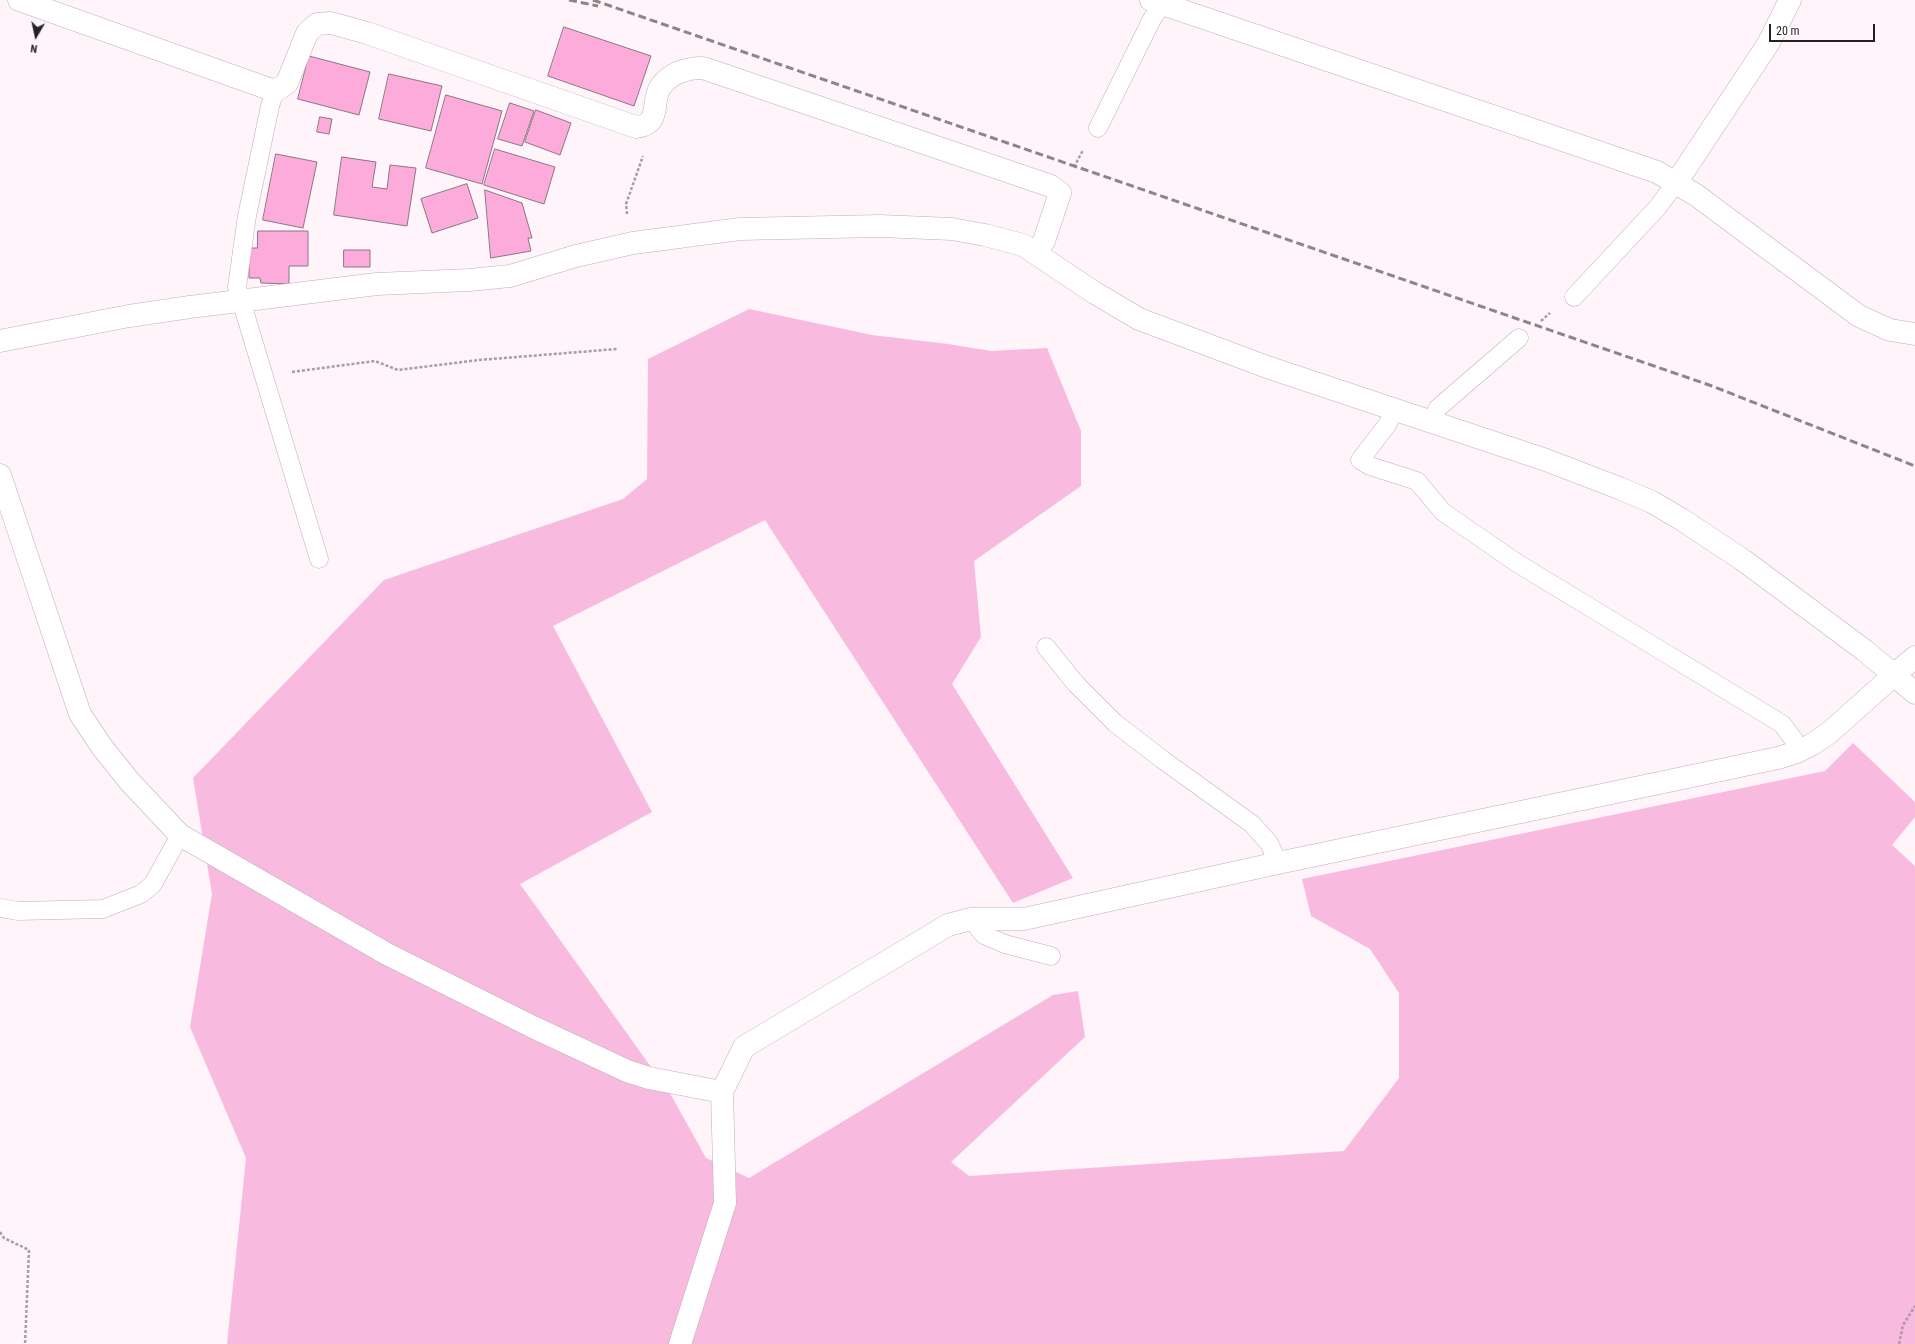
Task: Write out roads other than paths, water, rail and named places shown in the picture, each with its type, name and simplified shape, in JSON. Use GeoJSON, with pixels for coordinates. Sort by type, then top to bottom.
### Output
{"type":"FeatureCollection","features":[{"type":"Feature","properties":{"kind":"street"},"geometry":{"type":"LineString","coordinates":[[20,0],[275,91],[287,83],[307,33],[317,24],[331,23],[374,36],[636,127],[645,126],[652,120],[660,86],[674,75],[690,68],[703,68],[1045,183],[1060,193],[1044,241],[1036,252]]}},
{"type":"Feature","properties":{"kind":"street"},"geometry":{"type":"LineString","coordinates":[[1676,182],[1768,44],[1790,0]]}},
{"type":"Feature","properties":{"kind":"street"},"geometry":{"type":"LineString","coordinates":[[1159,1],[1656,172],[1676,182],[1696,195],[1859,316],[1890,330],[1915,334]]}},
{"type":"Feature","properties":{"kind":"street"},"geometry":{"type":"LineString","coordinates":[[0,341],[128,316],[377,284],[503,277],[576,256],[633,243],[740,229],[880,226],[952,229],[985,235],[1023,245],[1036,252],[1095,293],[1139,319],[1267,367],[1546,460],[1652,502],[1681,519],[1743,560],[1864,650],[1915,693]]}},
{"type":"Feature","properties":{"kind":"street"},"geometry":{"type":"LineString","coordinates":[[0,476],[80,714],[102,748],[130,782],[180,835],[387,954],[533,1027],[627,1070],[649,1078],[722,1092]]}},
{"type":"Feature","properties":{"kind":"street"},"geometry":{"type":"LineString","coordinates":[[680,1344],[724,1203],[722,1092],[744,1047],[948,925],[971,919],[1024,919],[1278,862],[1797,752],[1829,733],[1915,657]]}},
{"type":"Feature","properties":{"kind":"lane"},"geometry":{"type":"LineString","coordinates":[[1098,128],[1152,19],[1159,1]]}},
{"type":"Feature","properties":{"kind":"lane"},"geometry":{"type":"LineString","coordinates":[[275,91],[270,106],[247,216],[237,287],[240,302],[248,318],[319,559]]}},
{"type":"Feature","properties":{"kind":"lane"},"geometry":{"type":"LineString","coordinates":[[1574,298],[1657,208],[1676,182]]}},
{"type":"Feature","properties":{"kind":"lane"},"geometry":{"type":"LineString","coordinates":[[1430,421],[1438,408],[1520,338]]}},
{"type":"Feature","properties":{"kind":"lane"},"geometry":{"type":"LineString","coordinates":[[1395,410],[1387,425],[1360,460],[1370,466],[1417,481],[1443,512],[1517,563],[1782,724],[1794,740],[1797,752]]}},
{"type":"Feature","properties":{"kind":"lane"},"geometry":{"type":"LineString","coordinates":[[1046,648],[1076,684],[1115,723],[1163,760],[1252,824],[1269,843],[1278,862]]}},
{"type":"Feature","properties":{"kind":"lane"},"geometry":{"type":"LineString","coordinates":[[0,908],[18,911],[97,910],[141,894],[153,884],[180,835]]}},
{"type":"Feature","properties":{"kind":"lane"},"geometry":{"type":"LineString","coordinates":[[971,919],[984,935],[1005,944],[1051,956]]}},
{"type":"Feature","properties":{"kind":"railway"},"geometry":{"type":"LineString","coordinates":[[569,0],[598,6]]}},
{"type":"Feature","properties":{"kind":"railway"},"geometry":{"type":"LineString","coordinates":[[593,0],[1712,386],[1915,466]]}}]}
